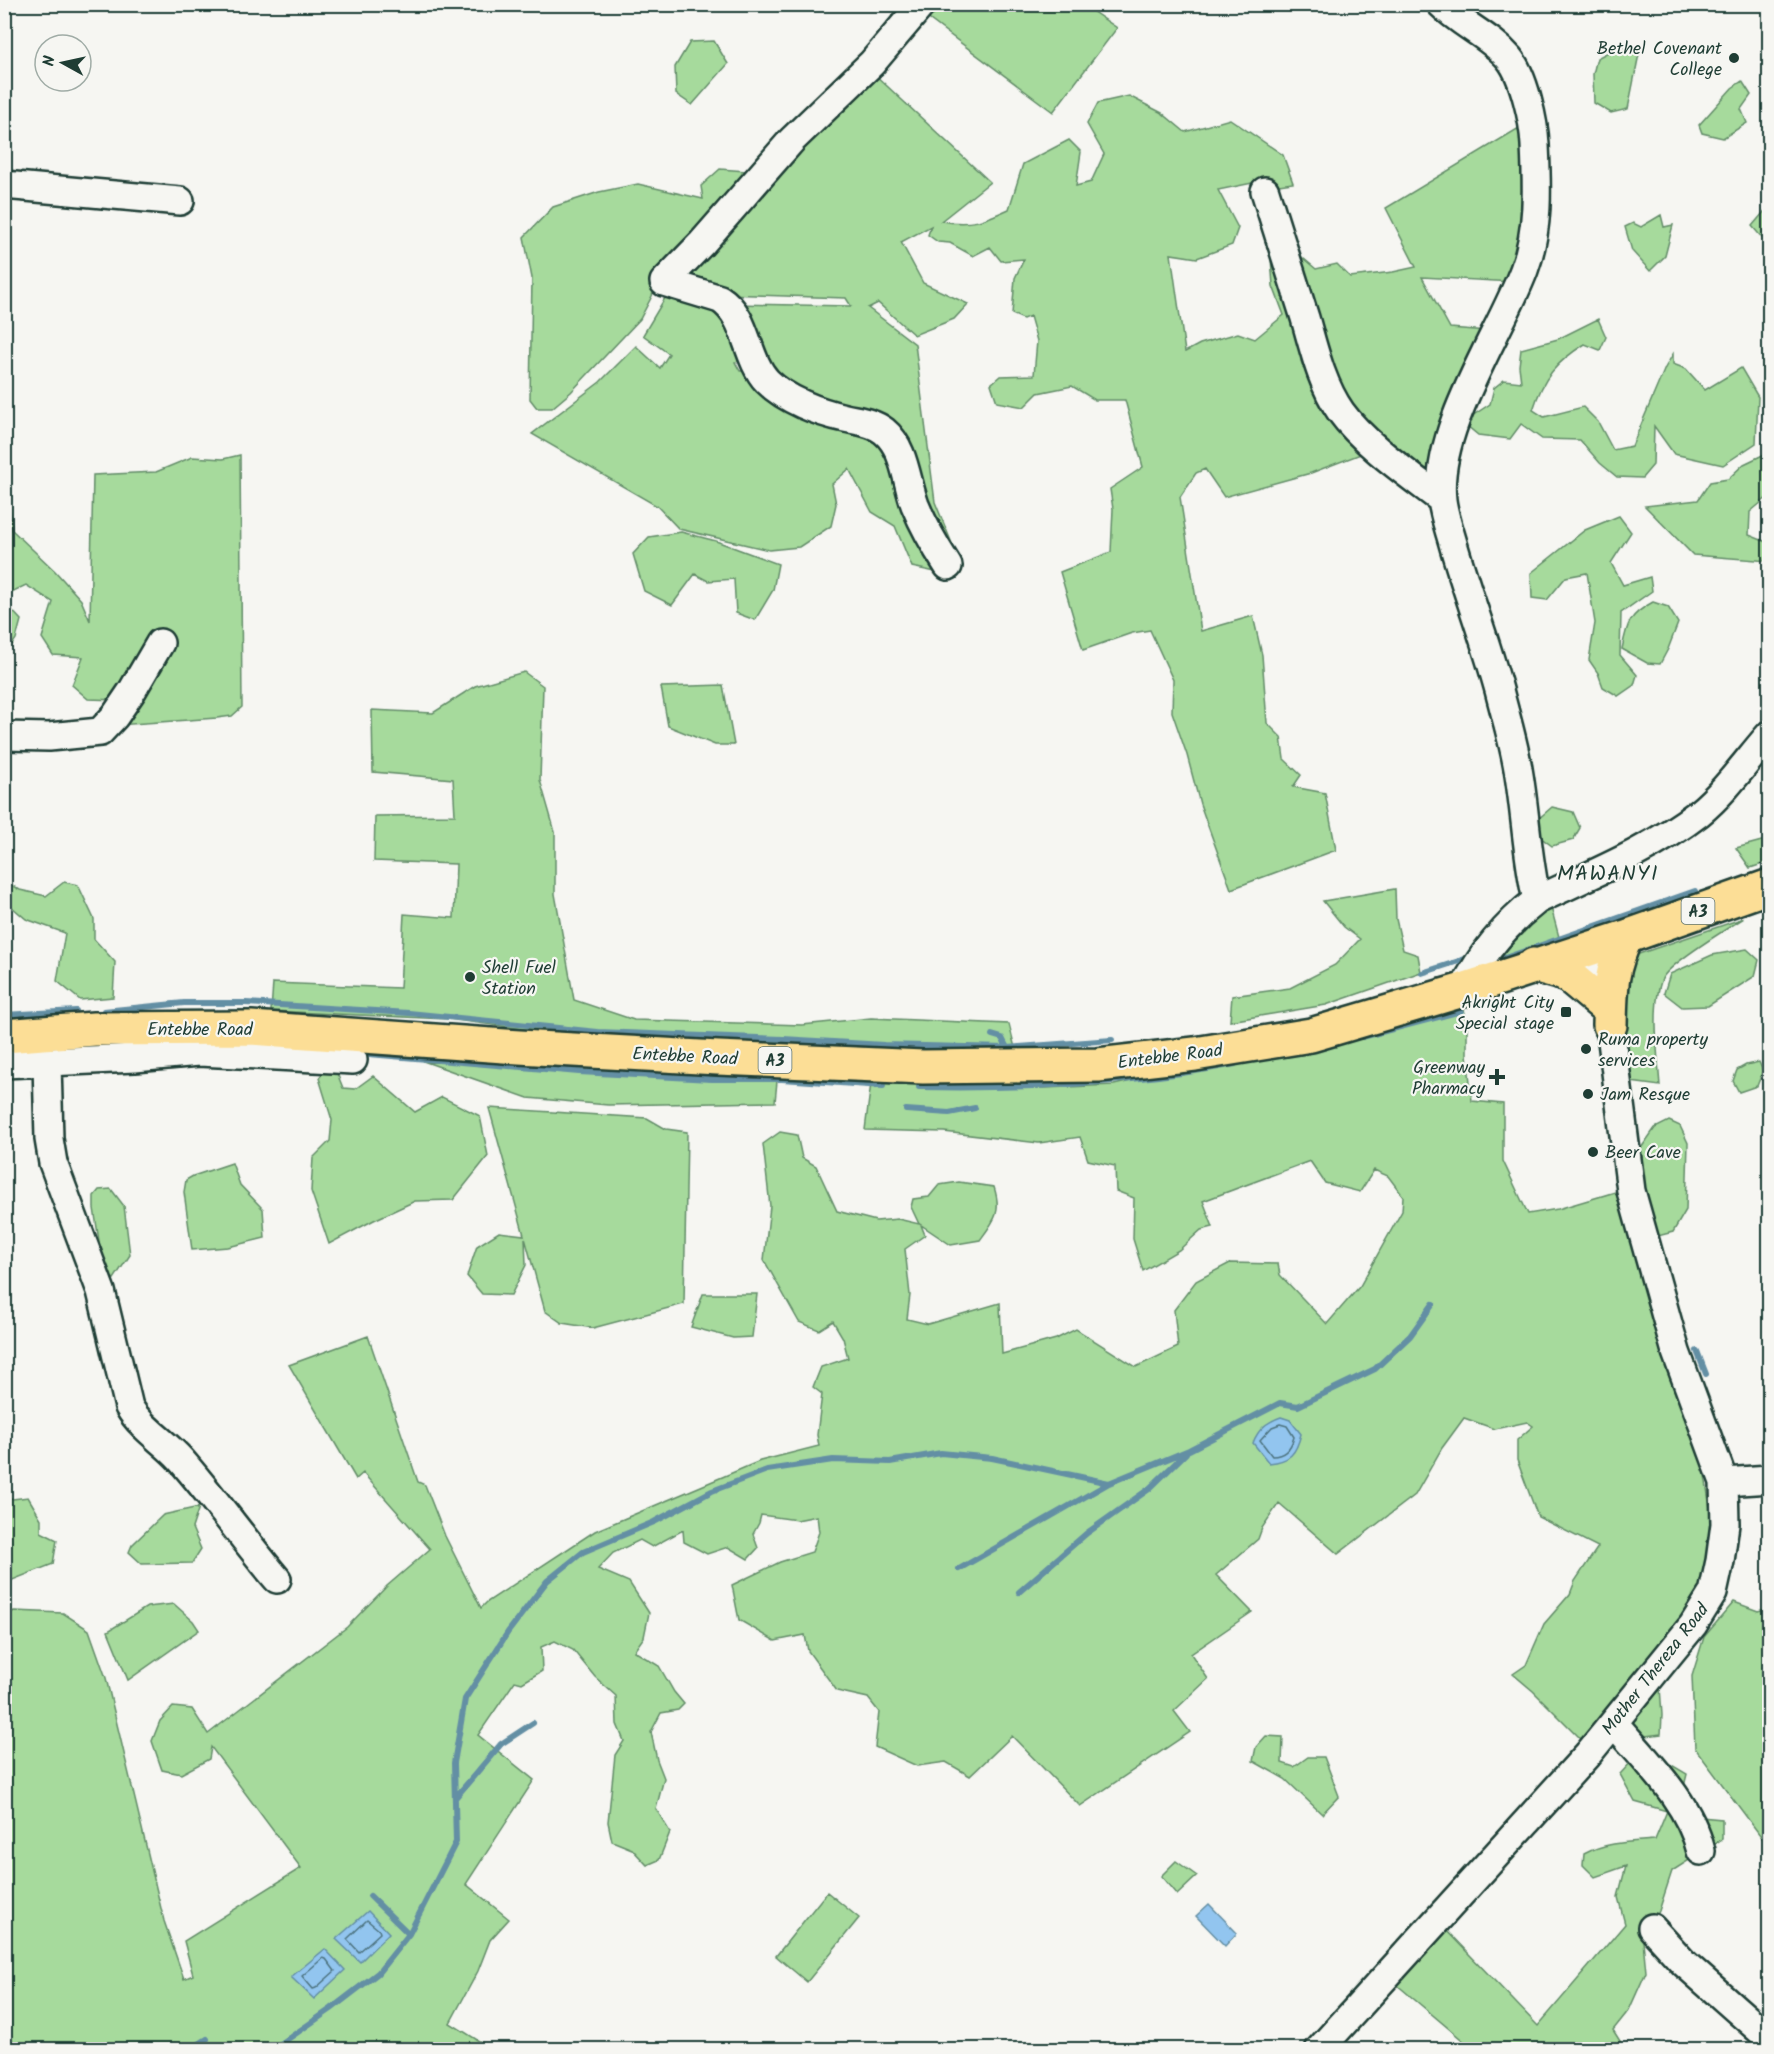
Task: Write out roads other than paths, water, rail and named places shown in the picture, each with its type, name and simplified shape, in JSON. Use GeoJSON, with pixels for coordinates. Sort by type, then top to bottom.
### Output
{"type":"FeatureCollection","features":[{"type":"Feature","properties":{"kind":"main road","name":"A3"},"geometry":{"type":"LineString","coordinates":[[1534,965],[1626,937],[1770,886]]}},
{"type":"Feature","properties":{"kind":"main road"},"geometry":{"type":"LineString","coordinates":[[1608,1016],[1611,979],[1616,959],[1626,937]]}},
{"type":"Feature","properties":{"kind":"main road"},"geometry":{"type":"LineString","coordinates":[[1534,965],[1570,977],[1608,1016]]}},
{"type":"Feature","properties":{"kind":"main road","name":"Entebbe Road"},"geometry":{"type":"LineString","coordinates":[[4,1036],[94,1029],[251,1028],[718,1058],[923,1067],[1087,1065],[1195,1054],[1311,1035],[1463,990],[1534,965]]}},
{"type":"Feature","properties":{"kind":"street"},"geometry":{"type":"LineString","coordinates":[[922,4],[872,63],[792,140],[702,243],[664,282],[728,303],[741,324],[755,364],[766,380],[781,394],[883,430],[893,441],[902,458],[915,504],[930,537],[948,566]]}},
{"type":"Feature","properties":{"kind":"street"},"geometry":{"type":"LineString","coordinates":[[1441,4],[1457,20],[1486,36],[1511,60],[1526,92],[1535,133],[1537,187],[1535,228],[1525,267],[1508,311],[1468,390],[1447,446],[1442,500],[1466,587],[1498,688],[1519,772],[1528,864],[1537,900]]}},
{"type":"Feature","properties":{"kind":"street"},"geometry":{"type":"LineString","coordinates":[[4,185],[180,201]]}},
{"type":"Feature","properties":{"kind":"street"},"geometry":{"type":"LineString","coordinates":[[1265,191],[1316,356],[1336,403],[1351,424],[1400,468],[1442,500]]}},
{"type":"Feature","properties":{"kind":"street"},"geometry":{"type":"LineString","coordinates":[[4,736],[49,737],[100,732],[115,716],[132,691],[160,643]]}},
{"type":"Feature","properties":{"kind":"street"},"geometry":{"type":"LineString","coordinates":[[1463,990],[1472,970],[1493,941],[1515,917],[1537,900],[1627,859],[1670,834],[1701,811],[1770,734]]}},
{"type":"Feature","properties":{"kind":"street","name":"Mother Thereza Road"},"geometry":{"type":"LineString","coordinates":[[1319,2049],[1536,1814],[1614,1723],[1693,1625],[1713,1593],[1725,1524],[1724,1482],[1676,1352],[1631,1191],[1608,1016],[1584,950]]}},
{"type":"Feature","properties":{"kind":"street"},"geometry":{"type":"LineString","coordinates":[[4,1064],[135,1058],[200,1052],[353,1060]]}},
{"type":"Feature","properties":{"kind":"street"},"geometry":{"type":"LineString","coordinates":[[47,1062],[49,1139],[52,1163],[101,1291],[129,1407],[139,1422],[178,1457],[220,1506],[277,1580]]}},
{"type":"Feature","properties":{"kind":"street"},"geometry":{"type":"LineString","coordinates":[[1724,1482],[1770,1479]]}},
{"type":"Feature","properties":{"kind":"street"},"geometry":{"type":"LineString","coordinates":[[1614,1723],[1674,1794],[1696,1833],[1701,1851]]}},
{"type":"Feature","properties":{"kind":"street"},"geometry":{"type":"LineString","coordinates":[[1652,1928],[1684,1963],[1762,2032]]}},
{"type":"Feature","properties":{"kind":"water"},"geometry":{"type":"Polygon","coordinates":[[[1281,1417],[1290,1420],[1301,1434],[1297,1447],[1291,1455],[1269,1463],[1253,1443],[1264,1427],[1281,1417]]]}},
{"type":"Feature","properties":{"kind":"water"},"geometry":{"type":"Polygon","coordinates":[[[1209,1904],[1237,1933],[1225,1946],[1196,1916],[1209,1904]]]}},
{"type":"Feature","properties":{"kind":"water"},"geometry":{"type":"Polygon","coordinates":[[[368,1911],[389,1933],[360,1962],[336,1939],[368,1911]]]}},
{"type":"Feature","properties":{"kind":"water"},"geometry":{"type":"Polygon","coordinates":[[[325,1949],[345,1970],[314,1999],[291,1977],[325,1949]]]}},
{"type":"Feature","properties":{"kind":"waterway"},"geometry":{"type":"LineString","coordinates":[[1495,952],[1495,956],[1502,959],[1695,891]]}},
{"type":"Feature","properties":{"kind":"waterway"},"geometry":{"type":"LineString","coordinates":[[1422,973],[1471,957]]}},
{"type":"Feature","properties":{"kind":"waterway"},"geometry":{"type":"LineString","coordinates":[[104,1011],[184,1003],[246,1003],[409,1013],[598,1032],[884,1045],[1007,1048]]}},
{"type":"Feature","properties":{"kind":"waterway"},"geometry":{"type":"LineString","coordinates":[[4,1015],[76,1011]]}},
{"type":"Feature","properties":{"kind":"waterway"},"geometry":{"type":"LineString","coordinates":[[1362,1037],[1461,1011]]}},
{"type":"Feature","properties":{"kind":"waterway"},"geometry":{"type":"LineString","coordinates":[[992,1035],[1002,1038],[1007,1048],[1112,1040]]}},
{"type":"Feature","properties":{"kind":"waterway"},"geometry":{"type":"LineString","coordinates":[[357,1053],[579,1072],[711,1079],[782,1079],[883,1086]]}},
{"type":"Feature","properties":{"kind":"waterway"},"geometry":{"type":"LineString","coordinates":[[919,1087],[1078,1084],[1157,1076],[1235,1064]]}},
{"type":"Feature","properties":{"kind":"waterway"},"geometry":{"type":"LineString","coordinates":[[906,1110],[949,1113],[975,1108]]}},
{"type":"Feature","properties":{"kind":"waterway"},"geometry":{"type":"LineString","coordinates":[[959,1569],[1109,1483],[1189,1450],[1280,1403],[1298,1406],[1375,1369],[1410,1336],[1433,1304]]}},
{"type":"Feature","properties":{"kind":"waterway"},"geometry":{"type":"LineString","coordinates":[[1697,1351],[1706,1374]]}},
{"type":"Feature","properties":{"kind":"waterway"},"geometry":{"type":"LineString","coordinates":[[272,2050],[378,1973],[409,1934],[456,1842],[454,1763],[465,1699],[508,1632],[547,1581],[583,1552],[654,1522],[712,1491],[767,1470],[833,1460],[890,1462],[941,1453],[992,1458],[1109,1483]]}},
{"type":"Feature","properties":{"kind":"waterway"},"geometry":{"type":"LineString","coordinates":[[1019,1592],[1087,1533],[1149,1489],[1186,1453]]}},
{"type":"Feature","properties":{"kind":"waterway"},"geometry":{"type":"LineString","coordinates":[[455,1798],[501,1744],[533,1723]]}},
{"type":"Feature","properties":{"kind":"waterway"},"geometry":{"type":"LineString","coordinates":[[370,1896],[409,1934]]}},
{"type":"Feature","properties":{"kind":"waterway"},"geometry":{"type":"LineString","coordinates":[[189,2050],[207,2039]]}},
{"type":"Feature","properties":{"kind":"place","name":"Bethel Covenant College"},"geometry":{"type":"Point","coordinates":[1734,58]}},
{"type":"Feature","properties":{"kind":"place","name":"Shell Fuel Station"},"geometry":{"type":"Point","coordinates":[470,977]}},
{"type":"Feature","properties":{"kind":"place","name":"Akright City Special stage"},"geometry":{"type":"Point","coordinates":[1566,1012]}},
{"type":"Feature","properties":{"kind":"place","name":"Ruma property services"},"geometry":{"type":"Point","coordinates":[1586,1049]}},
{"type":"Feature","properties":{"kind":"place","name":"Greenway Pharmacy"},"geometry":{"type":"Point","coordinates":[1497,1077]}},
{"type":"Feature","properties":{"kind":"place","name":"Jam Resque"},"geometry":{"type":"Point","coordinates":[1588,1094]}},
{"type":"Feature","properties":{"kind":"place","name":"Beer Cave"},"geometry":{"type":"Point","coordinates":[1593,1152]}},
{"type":"Feature","properties":{"kind":"district","name":"MAWANYI"},"geometry":{"type":"Point","coordinates":[1608,873]}}]}
